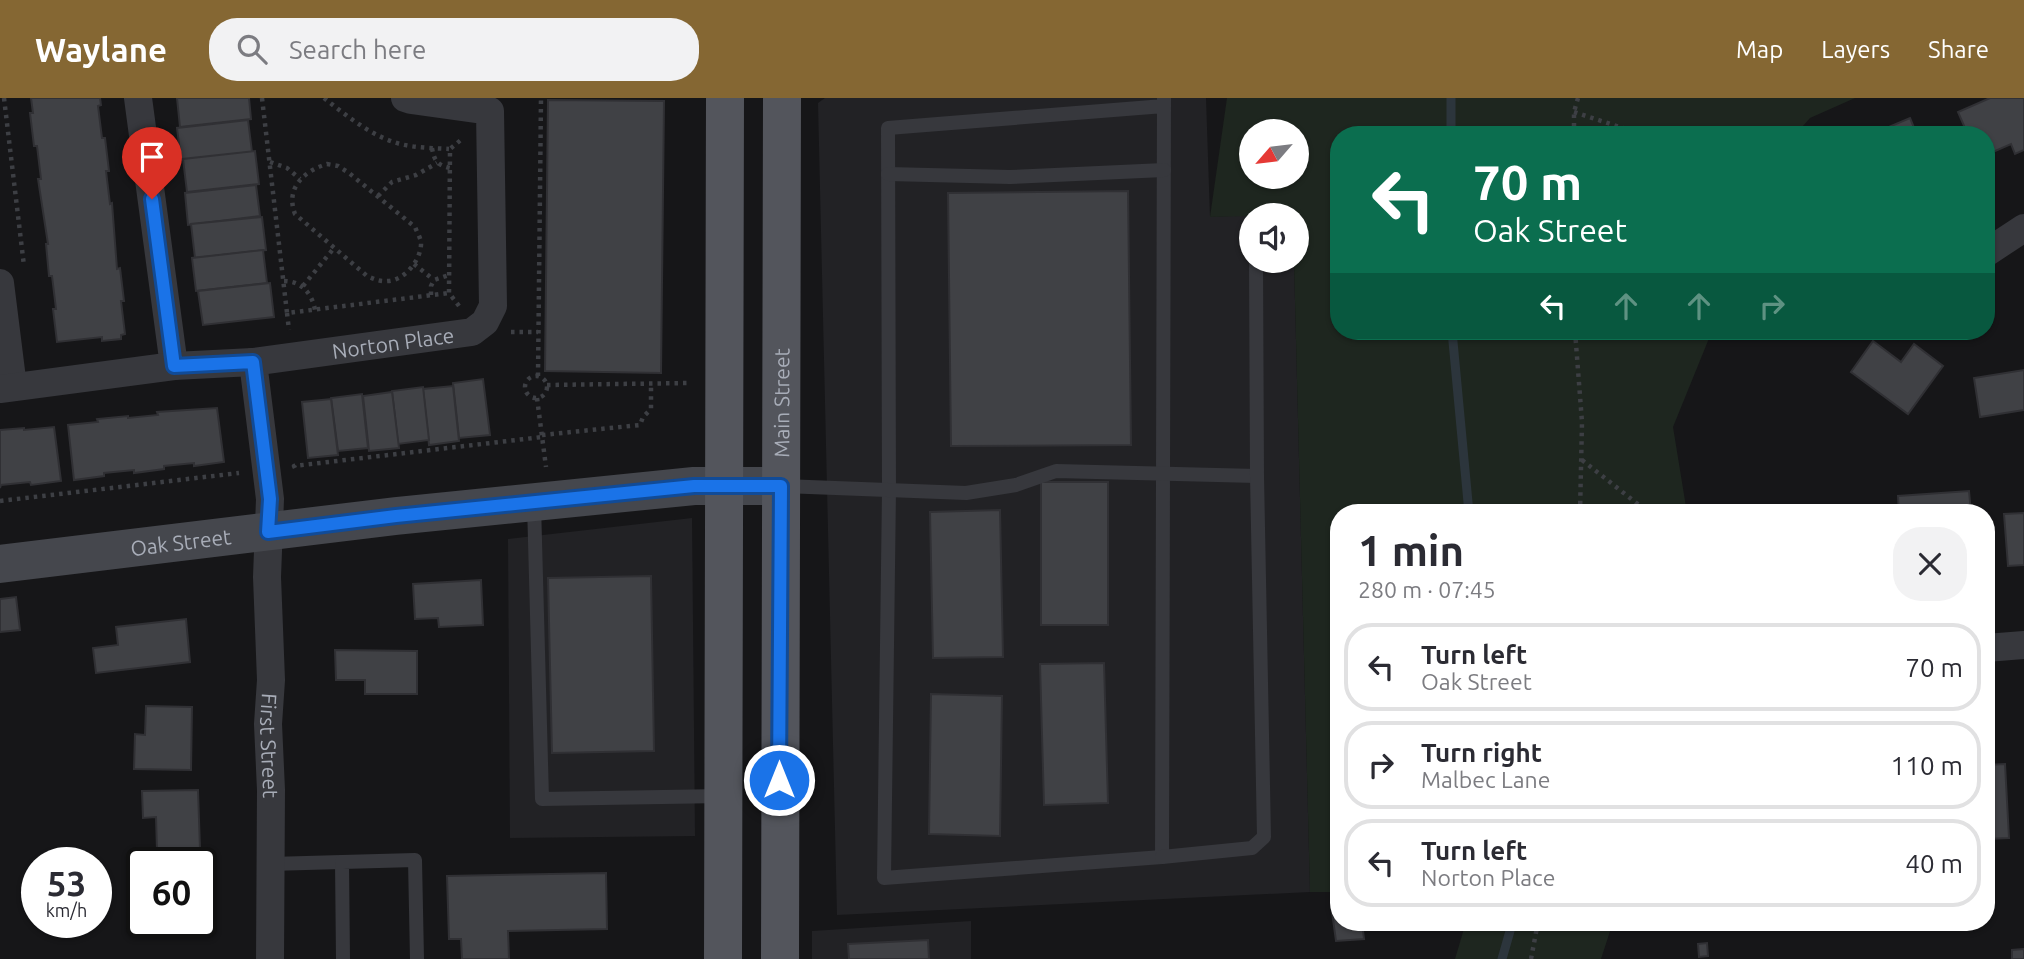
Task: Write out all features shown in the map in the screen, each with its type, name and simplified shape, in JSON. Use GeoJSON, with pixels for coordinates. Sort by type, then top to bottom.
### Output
{"type":"FeatureCollection","features":[{"type":"Feature","properties":{"kind":"main road"},"geometry":{"type":"LineString","coordinates":[[723,959],[725,98]]}},
{"type":"Feature","properties":{"kind":"main road","name":"Main Street"},"geometry":{"type":"LineString","coordinates":[[780,959],[782,98]]}},
{"type":"Feature","properties":{"kind":"street"},"geometry":{"type":"LineString","coordinates":[[138,98],[174,366]]}},
{"type":"Feature","properties":{"kind":"street","name":"Norton Place"},"geometry":{"type":"LineString","coordinates":[[7,388],[174,366],[253,362],[472,332],[485,322],[493,306],[490,111],[405,98]]}},
{"type":"Feature","properties":{"kind":"street"},"geometry":{"type":"LineString","coordinates":[[1995,247],[2024,228]]}},
{"type":"Feature","properties":{"kind":"street"},"geometry":{"type":"LineString","coordinates":[[7,388],[13,280]]}},
{"type":"Feature","properties":{"kind":"street","name":"First Street"},"geometry":{"type":"LineString","coordinates":[[253,362],[270,499],[267,577],[271,680],[268,724],[270,959]]}},
{"type":"Feature","properties":{"kind":"street","name":"Oak Street"},"geometry":{"type":"LineString","coordinates":[[0,564],[396,516],[540,487],[781,486]]}},
{"type":"Feature","properties":{"kind":"street"},"geometry":{"type":"LineString","coordinates":[[1995,647],[2024,645]]}},
{"type":"Feature","properties":{"kind":"lane"},"geometry":{"type":"LineString","coordinates":[[1162,857],[1164,102],[888,128],[889,490],[884,878],[1162,857],[1252,848],[1264,837],[1256,273]]}},
{"type":"Feature","properties":{"kind":"lane"},"geometry":{"type":"LineString","coordinates":[[888,174],[1010,177],[1164,170]]}},
{"type":"Feature","properties":{"kind":"lane"},"geometry":{"type":"LineString","coordinates":[[781,486],[966,493],[1016,485],[1056,471],[1257,476]]}},
{"type":"Feature","properties":{"kind":"lane"},"geometry":{"type":"LineString","coordinates":[[540,487],[542,799],[725,796]]}},
{"type":"Feature","properties":{"kind":"lane"},"geometry":{"type":"LineString","coordinates":[[270,864],[415,860],[417,959]]}},
{"type":"Feature","properties":{"kind":"lane"},"geometry":{"type":"LineString","coordinates":[[342,862],[343,959]]}},
{"type":"Feature","properties":{"kind":"path"},"geometry":{"type":"LineString","coordinates":[[4,98],[13,280]]}},
{"type":"Feature","properties":{"kind":"path"},"geometry":{"type":"LineString","coordinates":[[262,98],[287,313],[449,293]]}},
{"type":"Feature","properties":{"kind":"path"},"geometry":{"type":"LineString","coordinates":[[324,98],[359,125],[379,136],[399,144],[450,149]]}},
{"type":"Feature","properties":{"kind":"path"},"geometry":{"type":"LineString","coordinates":[[538,376],[541,98]]}},
{"type":"Feature","properties":{"kind":"path"},"geometry":{"type":"LineString","coordinates":[[1574,126],[1578,98]]}},
{"type":"Feature","properties":{"kind":"path"},"geometry":{"type":"LineString","coordinates":[[1574,113],[1615,126]]}},
{"type":"Feature","properties":{"kind":"path"},"geometry":{"type":"LineString","coordinates":[[432,148],[437,163],[450,168]]}},
{"type":"Feature","properties":{"kind":"path"},"geometry":{"type":"LineString","coordinates":[[270,162],[287,168],[300,180]]}},
{"type":"Feature","properties":{"kind":"path"},"geometry":{"type":"LineString","coordinates":[[378,196],[392,182],[416,175],[437,163]]}},
{"type":"Feature","properties":{"kind":"path"},"geometry":{"type":"LineString","coordinates":[[327,164],[338,166],[415,227],[421,240],[420,252],[414,264],[404,275],[391,281],[378,281],[367,276],[295,214],[292,207],[293,195],[300,180],[314,168],[327,164]]}},
{"type":"Feature","properties":{"kind":"path"},"geometry":{"type":"LineString","coordinates":[[303,286],[334,248]]}},
{"type":"Feature","properties":{"kind":"path"},"geometry":{"type":"LineString","coordinates":[[414,264],[434,280]]}},
{"type":"Feature","properties":{"kind":"path"},"geometry":{"type":"LineString","coordinates":[[431,295],[434,280],[449,275]]}},
{"type":"Feature","properties":{"kind":"path"},"geometry":{"type":"LineString","coordinates":[[284,281],[303,286],[311,296],[315,310]]}},
{"type":"Feature","properties":{"kind":"path"},"geometry":{"type":"LineString","coordinates":[[1576,340],[1582,422],[1580,504]]}},
{"type":"Feature","properties":{"kind":"path"},"geometry":{"type":"LineString","coordinates":[[531,377],[545,379],[547,385],[545,394],[537,398],[526,394],[526,381],[531,377]]}},
{"type":"Feature","properties":{"kind":"path"},"geometry":{"type":"LineString","coordinates":[[547,385],[689,383]]}},
{"type":"Feature","properties":{"kind":"path"},"geometry":{"type":"LineString","coordinates":[[296,479],[295,466],[640,425],[651,409],[651,385]]}},
{"type":"Feature","properties":{"kind":"path"},"geometry":{"type":"LineString","coordinates":[[537,398],[542,436],[540,487]]}},
{"type":"Feature","properties":{"kind":"path"},"geometry":{"type":"LineString","coordinates":[[1582,460],[1638,504]]}},
{"type":"Feature","properties":{"kind":"path"},"geometry":{"type":"LineString","coordinates":[[0,501],[240,472],[238,461]]}},
{"type":"Feature","properties":{"kind":"path"},"geometry":{"type":"LineString","coordinates":[[1531,959],[1536,931]]}},
{"type":"Feature","properties":{"kind":"shaded area"},"geometry":{"type":"Polygon","coordinates":[[[825,98],[1206,98],[1210,217],[1239,216],[1239,273],[1294,273],[1310,892],[837,915],[818,103],[825,98]]]}},
{"type":"Feature","properties":{"kind":"shaded area"},"geometry":{"type":"Polygon","coordinates":[[[1227,98],[1855,98],[1810,118],[1803,126],[1330,126],[1330,340],[1708,340],[1673,427],[1686,504],[1330,504],[1330,892],[1310,892],[1294,273],[1309,273],[1309,203],[1239,203],[1239,216],[1210,217],[1227,98]]]}},
{"type":"Feature","properties":{"kind":"shaded area"},"geometry":{"type":"Polygon","coordinates":[[[692,518],[695,836],[510,838],[508,539],[692,518]]]}},
{"type":"Feature","properties":{"kind":"shaded area"},"geometry":{"type":"Polygon","coordinates":[[[971,921],[971,959],[812,959],[812,931],[971,921]]]}},
{"type":"Feature","properties":{"kind":"shaded area"},"geometry":{"type":"Polygon","coordinates":[[[1463,931],[1610,931],[1601,959],[1455,959],[1463,931]]]}},
{"type":"Feature","properties":{"kind":"building"},"geometry":{"type":"Polygon","coordinates":[[[31,98],[100,98],[101,105],[98,106],[109,171],[106,171],[110,204],[112,203],[117,269],[120,268],[124,301],[121,301],[125,334],[121,335],[121,339],[102,341],[102,337],[57,342],[53,309],[56,309],[52,276],[49,276],[48,244],[38,179],[41,179],[30,113],[33,113],[31,98]]]}},
{"type":"Feature","properties":{"kind":"building"},"geometry":{"type":"Polygon","coordinates":[[[177,98],[249,98],[251,119],[180,127],[177,98]]]}},
{"type":"Feature","properties":{"kind":"building"},"geometry":{"type":"Polygon","coordinates":[[[1990,98],[2024,98],[2024,150],[2015,154],[2011,144],[1995,151],[1995,126],[1964,126],[1958,112],[1990,98]]]}},
{"type":"Feature","properties":{"kind":"building"},"geometry":{"type":"Polygon","coordinates":[[[548,100],[664,101],[661,373],[545,371],[548,100]]]}},
{"type":"Feature","properties":{"kind":"building"},"geometry":{"type":"Polygon","coordinates":[[[1910,118],[1913,126],[1891,126],[1910,118]]]}},
{"type":"Feature","properties":{"kind":"building"},"geometry":{"type":"Polygon","coordinates":[[[248,120],[252,152],[181,160],[177,128],[248,120]]]}},
{"type":"Feature","properties":{"kind":"building"},"geometry":{"type":"Polygon","coordinates":[[[255,151],[259,184],[187,192],[183,159],[255,151]]]}},
{"type":"Feature","properties":{"kind":"building"},"geometry":{"type":"Polygon","coordinates":[[[256,185],[260,216],[188,225],[185,193],[256,185]]]}},
{"type":"Feature","properties":{"kind":"building"},"geometry":{"type":"Polygon","coordinates":[[[1128,191],[1131,445],[951,446],[948,193],[1128,191]]]}},
{"type":"Feature","properties":{"kind":"building"},"geometry":{"type":"Polygon","coordinates":[[[262,217],[266,250],[195,258],[191,224],[262,217]]]}},
{"type":"Feature","properties":{"kind":"building"},"geometry":{"type":"Polygon","coordinates":[[[263,250],[267,283],[196,291],[192,258],[263,250]]]}},
{"type":"Feature","properties":{"kind":"building"},"geometry":{"type":"Polygon","coordinates":[[[270,283],[274,317],[203,325],[198,291],[270,283]]]}},
{"type":"Feature","properties":{"kind":"building"},"geometry":{"type":"Polygon","coordinates":[[[1873,341],[1901,362],[1914,344],[1943,366],[1908,414],[1851,372],[1873,341]]]}},
{"type":"Feature","properties":{"kind":"building"},"geometry":{"type":"Polygon","coordinates":[[[2024,370],[2024,410],[1980,417],[1974,378],[2024,370]]]}},
{"type":"Feature","properties":{"kind":"building"},"geometry":{"type":"Polygon","coordinates":[[[483,379],[490,435],[459,438],[453,383],[483,379]]]}},
{"type":"Feature","properties":{"kind":"building"},"geometry":{"type":"Polygon","coordinates":[[[453,386],[459,441],[429,445],[423,389],[453,386]]]}},
{"type":"Feature","properties":{"kind":"building"},"geometry":{"type":"Polygon","coordinates":[[[423,387],[429,440],[398,444],[392,391],[423,387]]]}},
{"type":"Feature","properties":{"kind":"building"},"geometry":{"type":"Polygon","coordinates":[[[392,392],[399,448],[369,451],[363,396],[392,392]]]}},
{"type":"Feature","properties":{"kind":"building"},"geometry":{"type":"Polygon","coordinates":[[[362,394],[368,448],[338,451],[331,398],[362,394]]]}},
{"type":"Feature","properties":{"kind":"building"},"geometry":{"type":"Polygon","coordinates":[[[331,399],[338,455],[308,458],[302,402],[331,399]]]}},
{"type":"Feature","properties":{"kind":"building"},"geometry":{"type":"Polygon","coordinates":[[[217,408],[224,462],[164,466],[164,469],[134,473],[134,470],[104,473],[104,476],[74,480],[68,425],[98,422],[97,419],[158,415],[157,412],[217,408]]]}},
{"type":"Feature","properties":{"kind":"building"},"geometry":{"type":"Polygon","coordinates":[[[54,427],[61,481],[1,485],[0,488],[0,430],[54,427]]]}},
{"type":"Feature","properties":{"kind":"building"},"geometry":{"type":"Polygon","coordinates":[[[1041,482],[1108,482],[1108,625],[1041,625],[1041,482]]]}},
{"type":"Feature","properties":{"kind":"building"},"geometry":{"type":"Polygon","coordinates":[[[1969,491],[1970,504],[1898,504],[1898,496],[1969,491]]]}},
{"type":"Feature","properties":{"kind":"building"},"geometry":{"type":"Polygon","coordinates":[[[1000,510],[1003,657],[933,658],[930,512],[1000,510]]]}},
{"type":"Feature","properties":{"kind":"building"},"geometry":{"type":"Polygon","coordinates":[[[2024,513],[2024,565],[2008,566],[2004,514],[2024,513]]]}},
{"type":"Feature","properties":{"kind":"building"},"geometry":{"type":"Polygon","coordinates":[[[651,576],[654,751],[552,753],[548,578],[651,576]]]}},
{"type":"Feature","properties":{"kind":"building"},"geometry":{"type":"Polygon","coordinates":[[[481,580],[483,625],[439,627],[438,618],[415,619],[413,584],[481,580]]]}},
{"type":"Feature","properties":{"kind":"building"},"geometry":{"type":"Polygon","coordinates":[[[16,597],[20,630],[0,632],[0,599],[16,597]]]}},
{"type":"Feature","properties":{"kind":"building"},"geometry":{"type":"Polygon","coordinates":[[[186,619],[190,662],[96,673],[93,648],[118,645],[116,627],[186,619]]]}},
{"type":"Feature","properties":{"kind":"building"},"geometry":{"type":"Polygon","coordinates":[[[335,650],[417,651],[417,694],[365,694],[365,680],[336,680],[335,650]]]}},
{"type":"Feature","properties":{"kind":"building"},"geometry":{"type":"Polygon","coordinates":[[[1104,663],[1108,803],[1044,805],[1040,664],[1104,663]]]}},
{"type":"Feature","properties":{"kind":"building"},"geometry":{"type":"Polygon","coordinates":[[[931,694],[1002,696],[1000,836],[929,834],[931,694]]]}},
{"type":"Feature","properties":{"kind":"building"},"geometry":{"type":"Polygon","coordinates":[[[146,706],[192,707],[191,770],[134,769],[135,734],[145,735],[146,706]]]}},
{"type":"Feature","properties":{"kind":"building"},"geometry":{"type":"Polygon","coordinates":[[[2005,764],[2009,838],[1995,839],[1995,765],[2005,764]]]}},
{"type":"Feature","properties":{"kind":"building"},"geometry":{"type":"Polygon","coordinates":[[[198,790],[200,847],[157,847],[156,817],[143,818],[142,791],[198,790]]]}},
{"type":"Feature","properties":{"kind":"building"},"geometry":{"type":"Polygon","coordinates":[[[606,873],[607,929],[508,931],[509,959],[462,959],[461,939],[449,939],[447,876],[606,873]]]}},
{"type":"Feature","properties":{"kind":"building"},"geometry":{"type":"Polygon","coordinates":[[[1335,931],[1363,931],[1364,939],[1336,941],[1335,931]]]}},
{"type":"Feature","properties":{"kind":"building"},"geometry":{"type":"Polygon","coordinates":[[[928,940],[929,959],[849,959],[848,944],[928,940]]]}},
{"type":"Feature","properties":{"kind":"building"},"geometry":{"type":"Polygon","coordinates":[[[1707,943],[1708,956],[1699,957],[1698,944],[1707,943]]]}},
{"type":"Feature","properties":{"kind":"building"},"geometry":{"type":"Polygon","coordinates":[[[2024,949],[2024,959],[2012,959],[2012,950],[2024,949]]]}},
{"type":"Feature","properties":{"kind":"waterway"},"geometry":{"type":"LineString","coordinates":[[1451,98],[1451,126]]}},
{"type":"Feature","properties":{"kind":"waterway"},"geometry":{"type":"LineString","coordinates":[[1453,340],[1468,504]]}},
{"type":"Feature","properties":{"kind":"waterway"},"geometry":{"type":"LineString","coordinates":[[1502,959],[1510,931]]}},
{"type":"Feature","properties":{"kind":"route"},"geometry":{"type":"LineString","coordinates":[[152,199],[174,366],[253,362],[270,499],[268,532],[396,516],[694,486],[781,486],[779,780]]}}]}
